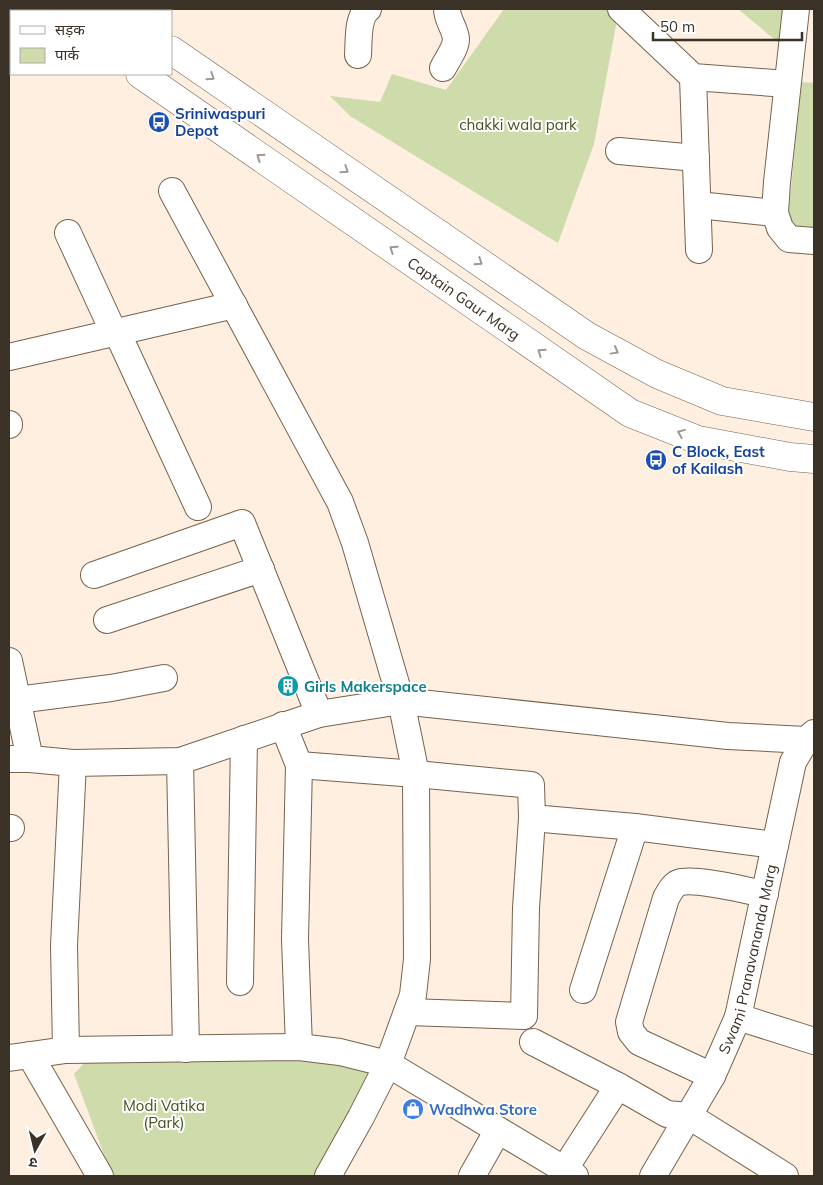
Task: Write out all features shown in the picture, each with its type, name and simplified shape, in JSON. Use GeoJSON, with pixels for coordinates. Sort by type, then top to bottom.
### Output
{"type":"FeatureCollection","features":[{"type":"Feature","properties":{"kind":"main road"},"geometry":{"type":"LineString","coordinates":[[172,51],[587,336],[656,374],[722,401],[814,418]]}},
{"type":"Feature","properties":{"kind":"main road","name":"Captain Gaur Marg"},"geometry":{"type":"LineString","coordinates":[[141,75],[630,413],[698,440],[790,457],[814,459]]}},
{"type":"Feature","properties":{"kind":"street"},"geometry":{"type":"LineString","coordinates":[[358,55],[361,18],[368,9]]}},
{"type":"Feature","properties":{"kind":"street"},"geometry":{"type":"LineString","coordinates":[[443,68],[456,41],[447,17],[448,9]]}},
{"type":"Feature","properties":{"kind":"street"},"geometry":{"type":"LineString","coordinates":[[621,9],[693,77],[787,84]]}},
{"type":"Feature","properties":{"kind":"street"},"geometry":{"type":"LineString","coordinates":[[796,9],[775,213],[780,228],[790,239],[814,241]]}},
{"type":"Feature","properties":{"kind":"street"},"geometry":{"type":"LineString","coordinates":[[693,77],[699,250]]}},
{"type":"Feature","properties":{"kind":"street"},"geometry":{"type":"LineString","coordinates":[[619,151],[696,158]]}},
{"type":"Feature","properties":{"kind":"street"},"geometry":{"type":"LineString","coordinates":[[172,191],[340,502],[356,543],[401,701],[416,774],[417,959],[413,995],[388,1064],[328,1176]]}},
{"type":"Feature","properties":{"kind":"street"},"geometry":{"type":"LineString","coordinates":[[698,205],[775,213]]}},
{"type":"Feature","properties":{"kind":"street"},"geometry":{"type":"LineString","coordinates":[[68,233],[198,507]]}},
{"type":"Feature","properties":{"kind":"street"},"geometry":{"type":"LineString","coordinates":[[9,357],[234,304]]}},
{"type":"Feature","properties":{"kind":"street"},"geometry":{"type":"LineString","coordinates":[[94,575],[242,523],[319,714]]}},
{"type":"Feature","properties":{"kind":"street"},"geometry":{"type":"LineString","coordinates":[[107,620],[262,569]]}},
{"type":"Feature","properties":{"kind":"street"},"geometry":{"type":"LineString","coordinates":[[9,664],[17,700],[19,759],[73,762],[180,761],[319,714],[401,701],[728,736],[810,737]]}},
{"type":"Feature","properties":{"kind":"street"},"geometry":{"type":"LineString","coordinates":[[17,700],[111,688],[164,678]]}},
{"type":"Feature","properties":{"kind":"street"},"geometry":{"type":"LineString","coordinates":[[283,725],[299,765],[295,939],[298,1047]]}},
{"type":"Feature","properties":{"kind":"street","name":"Swami Pranavananda Marg"},"geometry":{"type":"LineString","coordinates":[[653,1176],[712,1076],[738,1018],[793,762],[810,737]]}},
{"type":"Feature","properties":{"kind":"street"},"geometry":{"type":"LineString","coordinates":[[240,982],[244,739]]}},
{"type":"Feature","properties":{"kind":"street"},"geometry":{"type":"LineString","coordinates":[[180,761],[186,1049]]}},
{"type":"Feature","properties":{"kind":"street"},"geometry":{"type":"LineString","coordinates":[[66,1050],[64,944],[73,762]]}},
{"type":"Feature","properties":{"kind":"street"},"geometry":{"type":"LineString","coordinates":[[299,765],[531,785],[532,818],[526,908],[524,1016],[408,1012]]}},
{"type":"Feature","properties":{"kind":"street"},"geometry":{"type":"LineString","coordinates":[[532,818],[635,827],[775,844]]}},
{"type":"Feature","properties":{"kind":"street"},"geometry":{"type":"LineString","coordinates":[[583,990],[635,827]]}},
{"type":"Feature","properties":{"kind":"street"},"geometry":{"type":"LineString","coordinates":[[712,1076],[639,1042],[631,1032],[629,1022],[666,898],[672,888],[678,883],[693,881],[765,894]]}},
{"type":"Feature","properties":{"kind":"street"},"geometry":{"type":"LineString","coordinates":[[738,1018],[814,1041]]}},
{"type":"Feature","properties":{"kind":"street"},"geometry":{"type":"LineString","coordinates":[[533,1042],[667,1114],[689,1116],[785,1176]]}},
{"type":"Feature","properties":{"kind":"street"},"geometry":{"type":"LineString","coordinates":[[100,1176],[19,1056],[66,1050],[298,1047],[340,1052],[388,1064],[569,1173],[618,1086]]}},
{"type":"Feature","properties":{"kind":"street"},"geometry":{"type":"LineString","coordinates":[[472,1176],[498,1130]]}},
{"type":"Feature","properties":{"kind":"green space","name":"chakki wala park"},"geometry":{"type":"Polygon","coordinates":[[[504,9],[619,9],[594,144],[558,243],[350,116],[330,96],[380,102],[392,74],[446,90],[504,9]]]}},
{"type":"Feature","properties":{"kind":"green space"},"geometry":{"type":"Polygon","coordinates":[[[738,9],[802,9],[798,32],[779,43],[738,9]]]}},
{"type":"Feature","properties":{"kind":"green space"},"geometry":{"type":"Polygon","coordinates":[[[801,82],[814,83],[814,232],[787,232],[801,82]]]}},
{"type":"Feature","properties":{"kind":"green space","name":"Modi Vatika (Park)"},"geometry":{"type":"Polygon","coordinates":[[[96,1050],[333,1054],[381,1075],[323,1176],[112,1176],[74,1074],[96,1050]]]}},
{"type":"Feature","properties":{"kind":"place","name":"Sriniwaspuri Depot"},"geometry":{"type":"Point","coordinates":[159,122]}},
{"type":"Feature","properties":{"kind":"place","name":"C Block, East of Kailash"},"geometry":{"type":"Point","coordinates":[656,460]}},
{"type":"Feature","properties":{"kind":"place","name":"Girls Makerspace"},"geometry":{"type":"Point","coordinates":[288,686]}},
{"type":"Feature","properties":{"kind":"place","name":"Wadhwa Store"},"geometry":{"type":"Point","coordinates":[413,1109]}}]}
